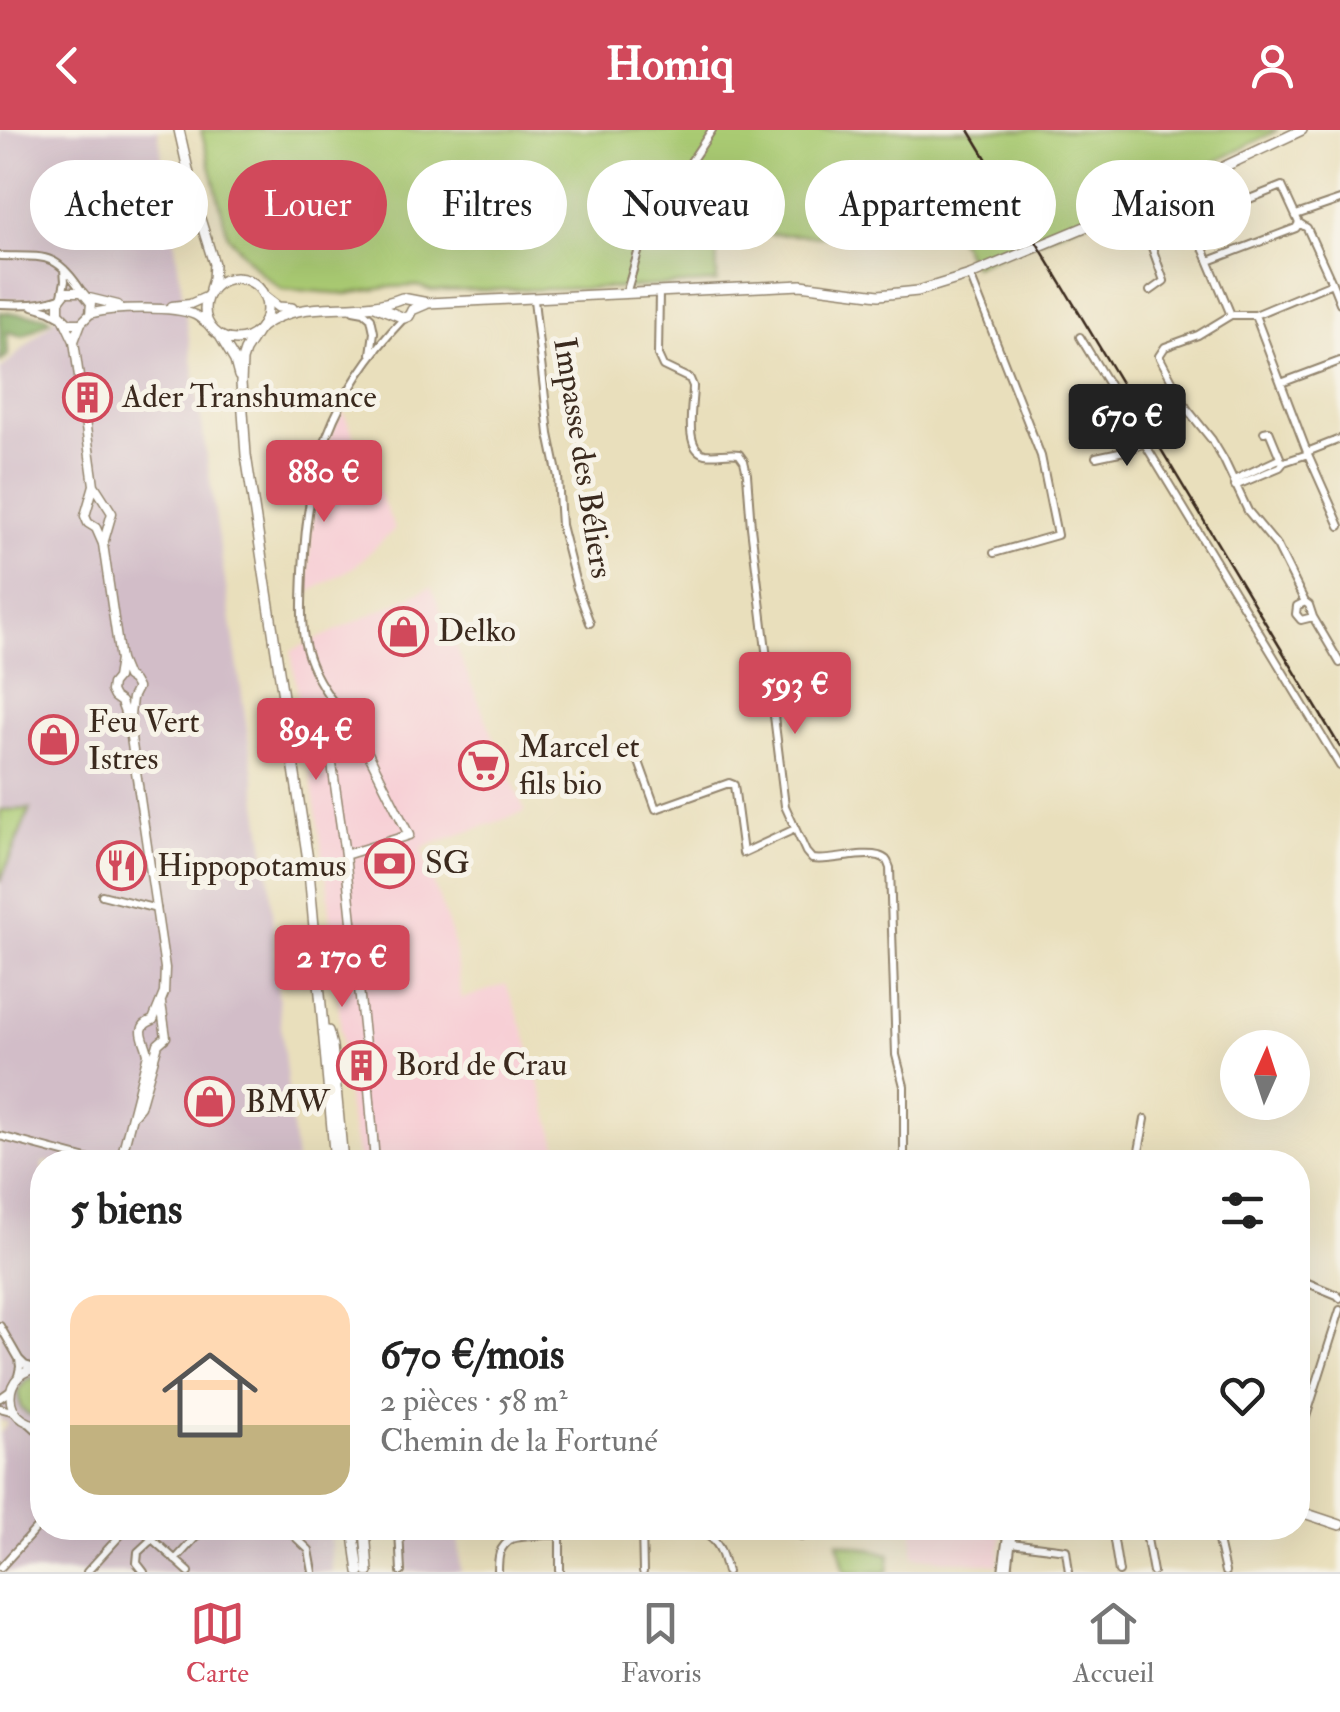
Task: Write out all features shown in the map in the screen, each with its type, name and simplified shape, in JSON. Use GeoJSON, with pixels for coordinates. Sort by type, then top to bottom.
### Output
{"type":"FeatureCollection","features":[{"type":"Feature","properties":{"kind":"main road"},"geometry":{"type":"LineString","coordinates":[[179,130],[185,160]]}},
{"type":"Feature","properties":{"kind":"main road"},"geometry":{"type":"LineString","coordinates":[[1235,160],[1302,130]]}},
{"type":"Feature","properties":{"kind":"main road"},"geometry":{"type":"LineString","coordinates":[[396,312],[402,298],[410,305],[802,285],[896,295],[970,274],[1076,230]]}},
{"type":"Feature","properties":{"kind":"main road"},"geometry":{"type":"LineString","coordinates":[[208,242],[220,264],[255,283],[278,306],[373,306],[409,316],[410,305]]}},
{"type":"Feature","properties":{"kind":"main road"},"geometry":{"type":"LineString","coordinates":[[208,246],[214,269],[204,310],[209,325],[236,365],[241,383]]}},
{"type":"Feature","properties":{"kind":"main road"},"geometry":{"type":"LineString","coordinates":[[208,294],[222,280],[239,277]]}},
{"type":"Feature","properties":{"kind":"main road"},"geometry":{"type":"LineString","coordinates":[[265,297],[267,316],[244,353],[241,383],[249,480],[308,860],[334,1150]]}},
{"type":"Feature","properties":{"kind":"main road"},"geometry":{"type":"LineString","coordinates":[[220,336],[243,339],[285,312],[299,309]]}},
{"type":"Feature","properties":{"kind":"main road"},"geometry":{"type":"LineString","coordinates":[[321,1004],[332,1046],[342,1150]]}},
{"type":"Feature","properties":{"kind":"main road"},"geometry":{"type":"LineString","coordinates":[[1310,1515],[1340,1525]]}},
{"type":"Feature","properties":{"kind":"main road"},"geometry":{"type":"LineString","coordinates":[[354,1540],[358,1572]]}},
{"type":"Feature","properties":{"kind":"main road"},"geometry":{"type":"LineString","coordinates":[[366,1540],[368,1572]]}},
{"type":"Feature","properties":{"kind":"street"},"geometry":{"type":"LineString","coordinates":[[626,294],[644,232],[712,130]]}},
{"type":"Feature","properties":{"kind":"street"},"geometry":{"type":"LineString","coordinates":[[1251,198],[1282,186],[1298,219],[1307,228],[1340,304]]}},
{"type":"Feature","properties":{"kind":"street"},"geometry":{"type":"LineString","coordinates":[[1298,219],[1340,200]]}},
{"type":"Feature","properties":{"kind":"street"},"geometry":{"type":"LineString","coordinates":[[1208,261],[1296,228],[1298,219]]}},
{"type":"Feature","properties":{"kind":"street"},"geometry":{"type":"LineString","coordinates":[[1150,292],[1164,281],[1153,250]]}},
{"type":"Feature","properties":{"kind":"street"},"geometry":{"type":"LineString","coordinates":[[1204,250],[1231,315]]}},
{"type":"Feature","properties":{"kind":"street"},"geometry":{"type":"LineString","coordinates":[[0,256],[51,258],[85,295],[90,314]]}},
{"type":"Feature","properties":{"kind":"street"},"geometry":{"type":"LineString","coordinates":[[64,268],[58,309],[74,341],[94,485],[89,506]]}},
{"type":"Feature","properties":{"kind":"street"},"geometry":{"type":"LineString","coordinates":[[970,274],[1041,456],[1057,535],[994,553]]}},
{"type":"Feature","properties":{"kind":"street"},"geometry":{"type":"LineString","coordinates":[[1332,283],[1256,315],[1231,315],[1165,347],[1159,356],[1187,409],[1212,440],[1248,510],[1277,546],[1340,663]]}},
{"type":"Feature","properties":{"kind":"street"},"geometry":{"type":"LineString","coordinates":[[0,304],[48,302],[71,290],[122,306],[190,304],[208,294]]}},
{"type":"Feature","properties":{"kind":"street"},"geometry":{"type":"LineString","coordinates":[[659,292],[658,356],[663,366],[690,379],[694,386],[694,448],[710,455],[739,454],[748,474],[785,806],[812,859],[880,856],[890,868],[896,1055],[904,1086],[904,1150]]}},
{"type":"Feature","properties":{"kind":"street","name":"Impasse des Béliers"},"geometry":{"type":"LineString","coordinates":[[534,300],[562,525],[590,624]]}},
{"type":"Feature","properties":{"kind":"street"},"geometry":{"type":"LineString","coordinates":[[27,305],[50,311],[72,324],[82,322]]}},
{"type":"Feature","properties":{"kind":"street"},"geometry":{"type":"LineString","coordinates":[[332,308],[364,312],[371,318],[371,356]]}},
{"type":"Feature","properties":{"kind":"street"},"geometry":{"type":"LineString","coordinates":[[74,341],[90,314],[114,309],[171,310],[192,314],[209,325]]}},
{"type":"Feature","properties":{"kind":"street"},"geometry":{"type":"LineString","coordinates":[[345,855],[409,834],[349,720],[316,677],[304,647],[306,519],[315,469],[328,431],[387,334],[396,312]]}},
{"type":"Feature","properties":{"kind":"street"},"geometry":{"type":"LineString","coordinates":[[1256,315],[1307,453],[1340,526]]}},
{"type":"Feature","properties":{"kind":"street"},"geometry":{"type":"LineString","coordinates":[[1080,337],[1340,766]]}},
{"type":"Feature","properties":{"kind":"street"},"geometry":{"type":"LineString","coordinates":[[1282,384],[1340,361]]}},
{"type":"Feature","properties":{"kind":"street"},"geometry":{"type":"LineString","coordinates":[[1234,483],[1280,467],[1282,461],[1269,431],[1264,432]]}},
{"type":"Feature","properties":{"kind":"street"},"geometry":{"type":"LineString","coordinates":[[1282,461],[1340,439]]}},
{"type":"Feature","properties":{"kind":"street"},"geometry":{"type":"LineString","coordinates":[[1096,457],[1144,443]]}},
{"type":"Feature","properties":{"kind":"street"},"geometry":{"type":"LineString","coordinates":[[94,485],[112,514],[103,544]]}},
{"type":"Feature","properties":{"kind":"street"},"geometry":{"type":"LineString","coordinates":[[104,502],[96,502],[85,511],[86,520],[96,528],[103,544],[122,678]]}},
{"type":"Feature","properties":{"kind":"street"},"geometry":{"type":"LineString","coordinates":[[96,528],[106,526]]}},
{"type":"Feature","properties":{"kind":"street"},"geometry":{"type":"LineString","coordinates":[[1305,602],[1297,606],[1296,614],[1301,620],[1313,617]]}},
{"type":"Feature","properties":{"kind":"street"},"geometry":{"type":"LineString","coordinates":[[129,724],[136,688],[134,680],[122,678],[112,684],[114,697],[126,702],[132,698]]}},
{"type":"Feature","properties":{"kind":"street"},"geometry":{"type":"LineString","coordinates":[[120,701],[129,724],[165,968],[164,993],[152,1020]]}},
{"type":"Feature","properties":{"kind":"street"},"geometry":{"type":"LineString","coordinates":[[334,703],[341,728],[332,764],[368,1064],[374,1150]]}},
{"type":"Feature","properties":{"kind":"street"},"geometry":{"type":"LineString","coordinates":[[335,742],[352,739],[362,744]]}},
{"type":"Feature","properties":{"kind":"street"},"geometry":{"type":"LineString","coordinates":[[638,759],[656,808],[734,785],[743,853],[795,829]]}},
{"type":"Feature","properties":{"kind":"street"},"geometry":{"type":"LineString","coordinates":[[102,895],[158,909]]}},
{"type":"Feature","properties":{"kind":"street"},"geometry":{"type":"LineString","coordinates":[[134,1114],[140,1107],[158,1044],[166,1036],[160,1003]]}},
{"type":"Feature","properties":{"kind":"street"},"geometry":{"type":"LineString","coordinates":[[124,1150],[148,1054],[142,1028],[152,1020],[164,1026]]}},
{"type":"Feature","properties":{"kind":"street"},"geometry":{"type":"LineString","coordinates":[[146,1042],[158,1044]]}},
{"type":"Feature","properties":{"kind":"street"},"geometry":{"type":"LineString","coordinates":[[1139,1150],[1146,1118]]}},
{"type":"Feature","properties":{"kind":"street"},"geometry":{"type":"LineString","coordinates":[[0,1136],[53,1150]]}},
{"type":"Feature","properties":{"kind":"street"},"geometry":{"type":"LineString","coordinates":[[1310,1284],[1340,1298]]}},
{"type":"Feature","properties":{"kind":"street"},"geometry":{"type":"LineString","coordinates":[[1310,1404],[1340,1310]]}},
{"type":"Feature","properties":{"kind":"street"},"geometry":{"type":"LineString","coordinates":[[0,1326],[19,1359],[30,1366]]}},
{"type":"Feature","properties":{"kind":"street"},"geometry":{"type":"LineString","coordinates":[[0,1398],[10,1391],[18,1377],[19,1359]]}},
{"type":"Feature","properties":{"kind":"street"},"geometry":{"type":"LineString","coordinates":[[18,1377],[30,1370]]}},
{"type":"Feature","properties":{"kind":"street"},"geometry":{"type":"LineString","coordinates":[[10,1391],[14,1412]]}},
{"type":"Feature","properties":{"kind":"street"},"geometry":{"type":"LineString","coordinates":[[0,1408],[14,1412],[30,1424]]}},
{"type":"Feature","properties":{"kind":"street"},"geometry":{"type":"LineString","coordinates":[[0,1567],[30,1535]]}},
{"type":"Feature","properties":{"kind":"street"},"geometry":{"type":"LineString","coordinates":[[87,1572],[116,1540]]}},
{"type":"Feature","properties":{"kind":"street"},"geometry":{"type":"LineString","coordinates":[[144,1572],[137,1562],[138,1552],[150,1540]]}},
{"type":"Feature","properties":{"kind":"street"},"geometry":{"type":"LineString","coordinates":[[154,1540],[189,1572]]}},
{"type":"Feature","properties":{"kind":"street"},"geometry":{"type":"LineString","coordinates":[[176,1560],[194,1540]]}},
{"type":"Feature","properties":{"kind":"street"},"geometry":{"type":"LineString","coordinates":[[299,1540],[310,1550],[313,1572]]}},
{"type":"Feature","properties":{"kind":"street"},"geometry":{"type":"LineString","coordinates":[[400,1540],[402,1572]]}},
{"type":"Feature","properties":{"kind":"street"},"geometry":{"type":"LineString","coordinates":[[498,1572],[501,1548],[511,1540]]}},
{"type":"Feature","properties":{"kind":"street"},"geometry":{"type":"LineString","coordinates":[[560,1540],[560,1572]]}},
{"type":"Feature","properties":{"kind":"street"},"geometry":{"type":"LineString","coordinates":[[642,1540],[643,1572]]}},
{"type":"Feature","properties":{"kind":"street"},"geometry":{"type":"LineString","coordinates":[[714,1540],[727,1572]]}},
{"type":"Feature","properties":{"kind":"street"},"geometry":{"type":"LineString","coordinates":[[1005,1572],[1009,1540]]}},
{"type":"Feature","properties":{"kind":"street"},"geometry":{"type":"LineString","coordinates":[[1114,1540],[1119,1572]]}},
{"type":"Feature","properties":{"kind":"street"},"geometry":{"type":"LineString","coordinates":[[1147,1540],[1153,1572]]}},
{"type":"Feature","properties":{"kind":"street"},"geometry":{"type":"LineString","coordinates":[[1218,1540],[1225,1572]]}},
{"type":"Feature","properties":{"kind":"street"},"geometry":{"type":"LineString","coordinates":[[1005,1572],[1011,1543],[1066,1550],[1069,1572]]}},
{"type":"Feature","properties":{"kind":"shaded area"},"geometry":{"type":"Polygon","coordinates":[[[0,130],[158,130],[162,160],[30,160],[30,250],[176,250],[270,883],[295,1150],[30,1150],[30,1540],[331,1540],[332,1572],[0,1572],[0,1434],[8,1423],[0,1420],[0,883],[30,810],[0,810],[0,370],[55,319],[50,300],[0,299],[0,130]]]}},
{"type":"Feature","properties":{"kind":"shaded area"},"geometry":{"type":"Polygon","coordinates":[[[343,411],[395,529],[354,567],[308,593],[316,490],[327,443],[343,411]]]}},
{"type":"Feature","properties":{"kind":"shaded area"},"geometry":{"type":"Polygon","coordinates":[[[431,587],[525,812],[421,848],[452,935],[462,999],[506,984],[526,1036],[559,1150],[357,1150],[348,1108],[328,889],[291,651],[431,587]]]}},
{"type":"Feature","properties":{"kind":"shaded area"},"geometry":{"type":"Polygon","coordinates":[[[405,1540],[459,1540],[461,1572],[407,1572],[405,1540]]]}},
{"type":"Feature","properties":{"kind":"shaded area"},"geometry":{"type":"Polygon","coordinates":[[[913,1540],[1001,1540],[998,1565],[913,1556],[913,1540]]]}},
{"type":"Feature","properties":{"kind":"green space"},"geometry":{"type":"Polygon","coordinates":[[[201,130],[1278,130],[1219,160],[1076,160],[1076,224],[1056,233],[1056,160],[805,160],[805,235],[785,235],[785,160],[587,160],[587,250],[716,250],[717,282],[432,291],[418,286],[347,294],[282,289],[240,250],[387,250],[387,160],[228,160],[228,236],[201,130]]]}},
{"type":"Feature","properties":{"kind":"green space"},"geometry":{"type":"Polygon","coordinates":[[[965,250],[1013,250],[973,266],[965,250]]]}},
{"type":"Feature","properties":{"kind":"green space"},"geometry":{"type":"Polygon","coordinates":[[[0,312],[45,316],[51,320],[23,336],[7,332],[8,355],[0,362],[0,312]]]}},
{"type":"Feature","properties":{"kind":"green space"},"geometry":{"type":"Polygon","coordinates":[[[30,809],[0,882],[0,810],[30,809]]]}},
{"type":"Feature","properties":{"kind":"green space"},"geometry":{"type":"Polygon","coordinates":[[[30,1379],[30,1414],[21,1408],[18,1391],[30,1379]]]}},
{"type":"Feature","properties":{"kind":"green space"},"geometry":{"type":"Polygon","coordinates":[[[838,1542],[890,1554],[888,1572],[845,1572],[838,1542]]]}},
{"type":"Feature","properties":{"kind":"railway"},"geometry":{"type":"LineString","coordinates":[[969,130],[1340,747]]}},
{"type":"Feature","properties":{"kind":"place","name":"Ader Transhumance"},"geometry":{"type":"Point","coordinates":[87,397]}},
{"type":"Feature","properties":{"kind":"place","name":"Delko"},"geometry":{"type":"Point","coordinates":[403,631]}},
{"type":"Feature","properties":{"kind":"place","name":"Feu Vert Istres"},"geometry":{"type":"Point","coordinates":[53,740]}},
{"type":"Feature","properties":{"kind":"place","name":"Marcel et fils bio"},"geometry":{"type":"Point","coordinates":[484,765]}},
{"type":"Feature","properties":{"kind":"place","name":"SG"},"geometry":{"type":"Point","coordinates":[390,863]}},
{"type":"Feature","properties":{"kind":"place","name":"Hippopotamus"},"geometry":{"type":"Point","coordinates":[122,866]}},
{"type":"Feature","properties":{"kind":"place","name":"Bord de Crau"},"geometry":{"type":"Point","coordinates":[361,1065]}},
{"type":"Feature","properties":{"kind":"place","name":"BMW"},"geometry":{"type":"Point","coordinates":[210,1102]}}]}
